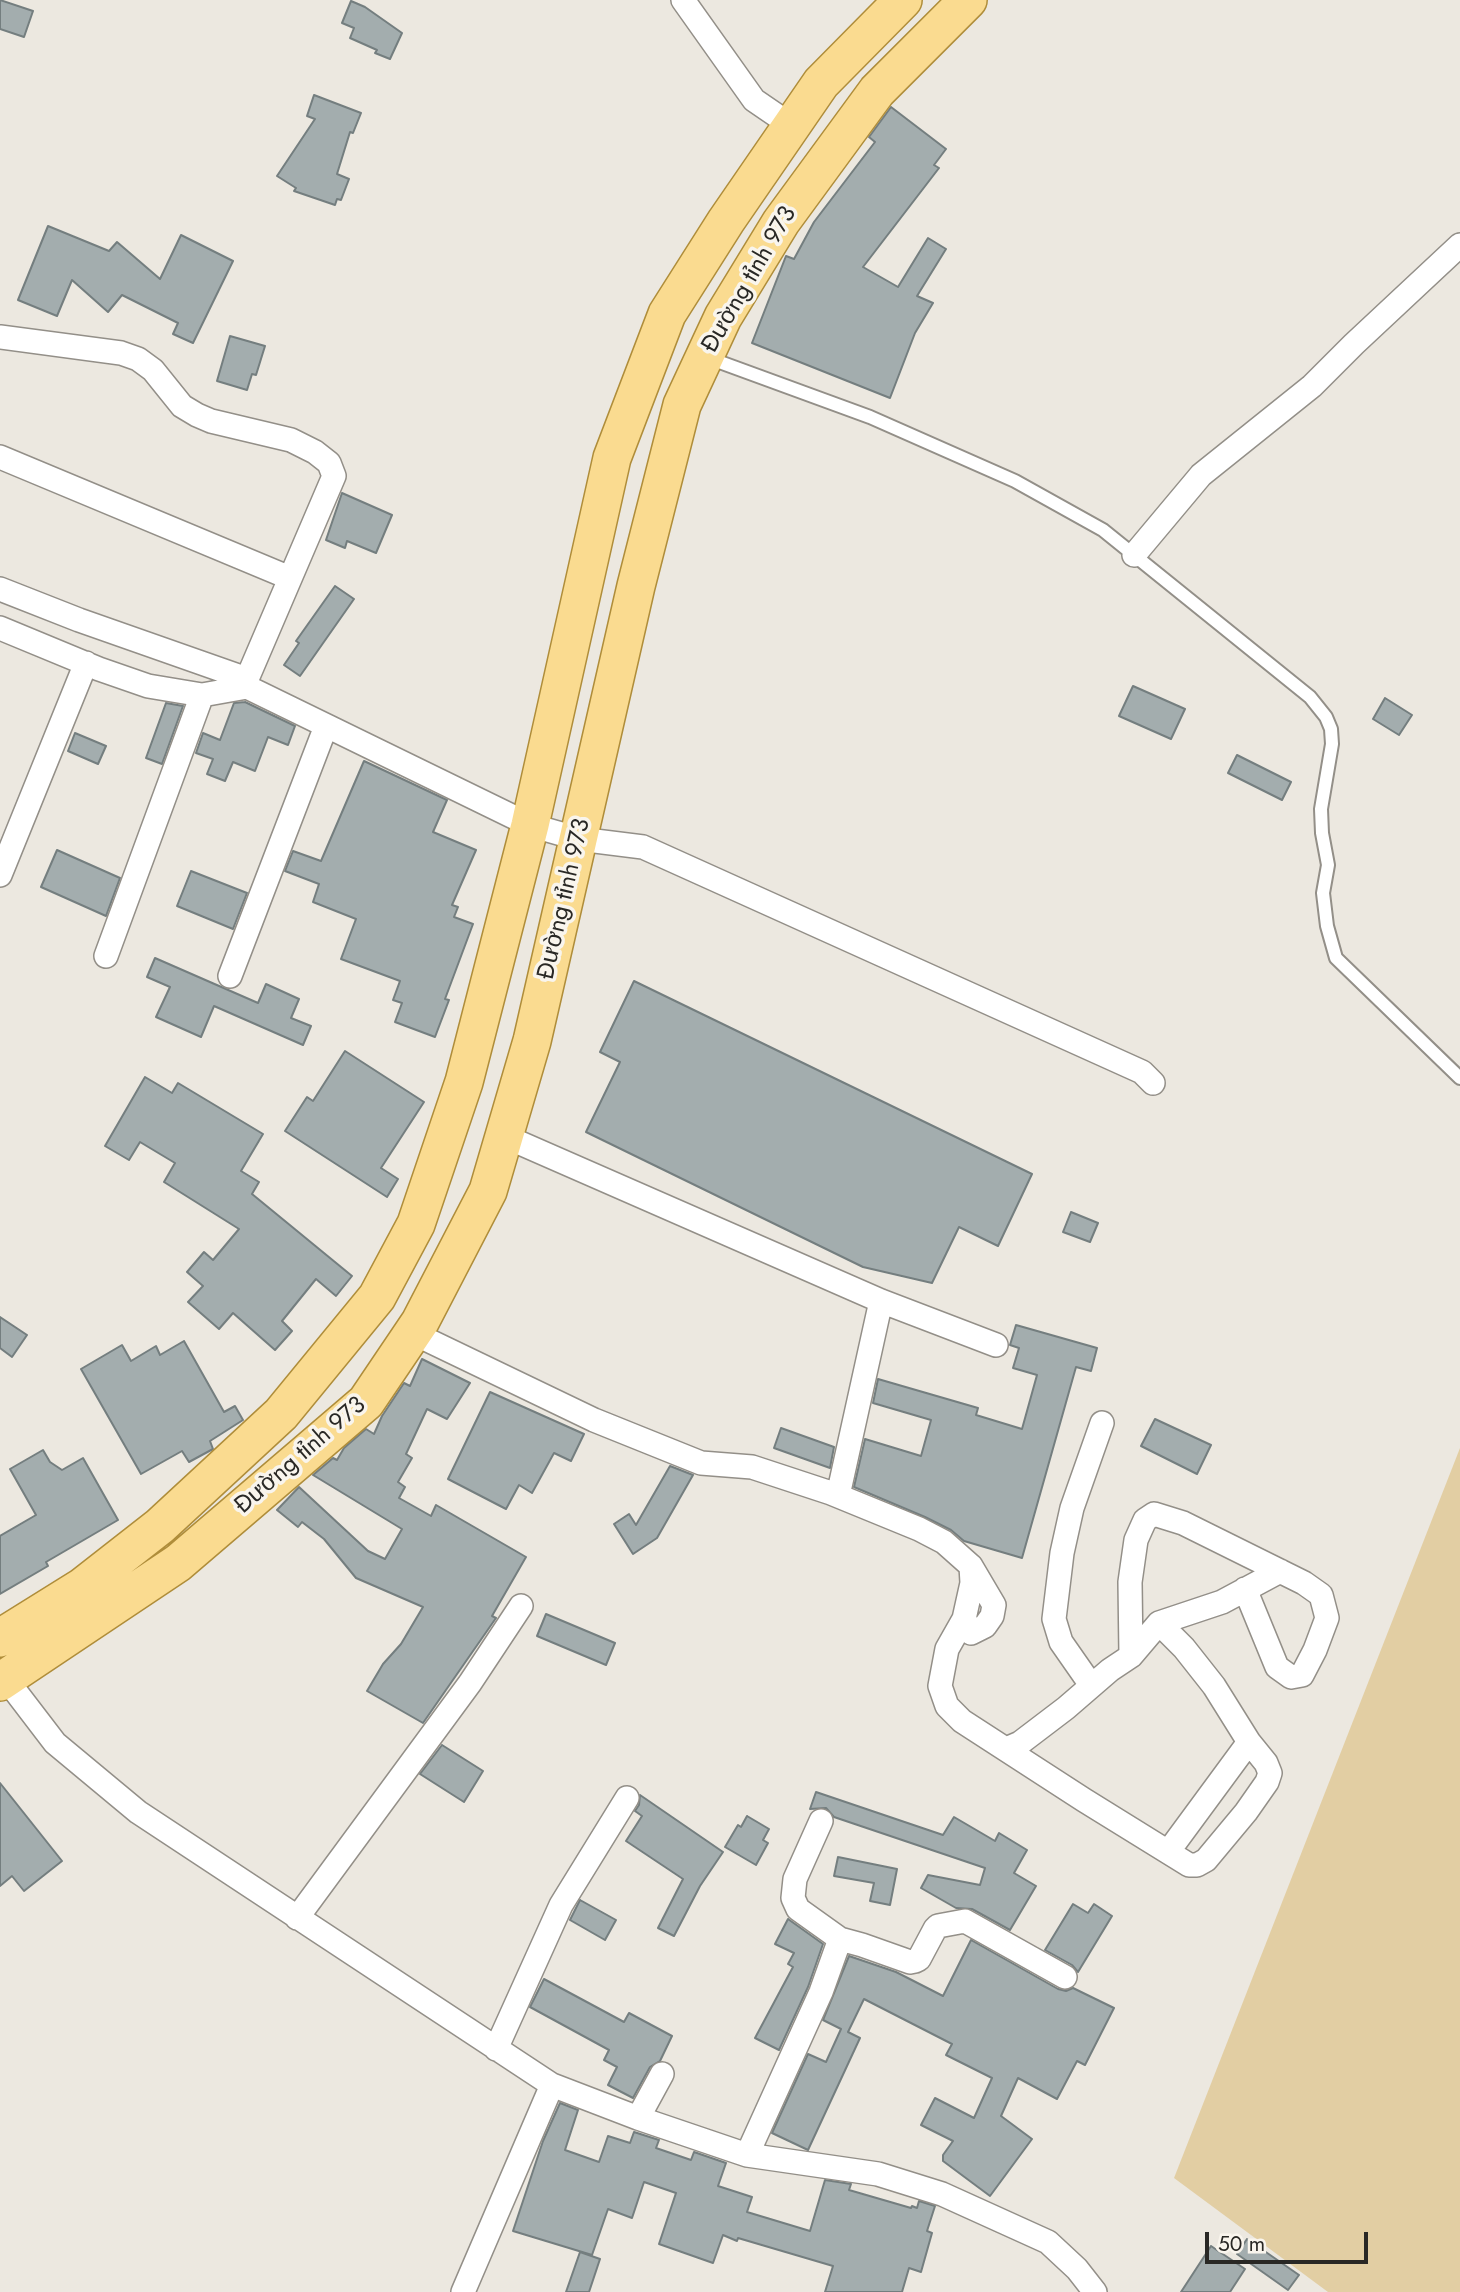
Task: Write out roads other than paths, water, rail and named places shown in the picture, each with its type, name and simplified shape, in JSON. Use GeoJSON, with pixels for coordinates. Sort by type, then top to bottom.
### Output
{"type":"FeatureCollection","features":[{"type":"Feature","properties":{"kind":"main road","name":"Đường tỉnh 973"},"geometry":{"type":"LineString","coordinates":[[8,1633],[82,1587],[160,1526],[281,1414],[377,1297],[415,1224],[464,1082],[530,825],[612,458],[667,314],[726,221],[821,83],[903,0]]}},
{"type":"Feature","properties":{"kind":"main road","name":"Đường tỉnh 973"},"geometry":{"type":"LineString","coordinates":[[13,1674],[178,1563],[366,1402],[413,1333],[488,1191],[532,1041],[636,586],[682,405],[723,317],[781,222],[869,102],[968,0]]}},
{"type":"Feature","properties":{"kind":"main road"},"geometry":{"type":"LineString","coordinates":[[8,1633],[13,1674]]}},
{"type":"Feature","properties":{"kind":"street"},"geometry":{"type":"LineString","coordinates":[[683,0],[754,100],[792,126]]}},
{"type":"Feature","properties":{"kind":"street"},"geometry":{"type":"LineString","coordinates":[[1134,555],[1201,475],[1312,386],[1460,245]]}},
{"type":"Feature","properties":{"kind":"street"},"geometry":{"type":"LineString","coordinates":[[0,337],[121,353],[138,359],[153,370],[182,406],[197,415],[211,421],[291,440],[315,452],[329,463],[334,476],[247,683]]}},
{"type":"Feature","properties":{"kind":"street"},"geometry":{"type":"LineString","coordinates":[[0,457],[290,578]]}},
{"type":"Feature","properties":{"kind":"street"},"geometry":{"type":"LineString","coordinates":[[0,589],[247,683],[326,726],[530,825],[579,838],[643,847],[1142,1072],[1153,1083]]}},
{"type":"Feature","properties":{"kind":"street"},"geometry":{"type":"LineString","coordinates":[[0,628],[99,669],[148,685],[202,695],[247,683]]}},
{"type":"Feature","properties":{"kind":"street"},"geometry":{"type":"LineString","coordinates":[[0,875],[86,663]]}},
{"type":"Feature","properties":{"kind":"street"},"geometry":{"type":"LineString","coordinates":[[106,956],[202,695]]}},
{"type":"Feature","properties":{"kind":"street"},"geometry":{"type":"LineString","coordinates":[[230,976],[326,726]]}},
{"type":"Feature","properties":{"kind":"street"},"geometry":{"type":"LineString","coordinates":[[504,1136],[881,1301],[996,1345]]}},
{"type":"Feature","properties":{"kind":"street"},"geometry":{"type":"LineString","coordinates":[[839,1491],[881,1301]]}},
{"type":"Feature","properties":{"kind":"street"},"geometry":{"type":"LineString","coordinates":[[413,1333],[594,1420],[701,1463],[752,1467],[831,1493],[944,1542],[971,1566],[994,1605],[992,1616],[985,1626],[971,1633],[964,1619],[947,1649],[940,1686],[947,1706],[962,1721],[1006,1749],[1189,1865],[1197,1865],[1206,1860],[1246,1812],[1267,1782],[1270,1773],[1214,1686],[1184,1648],[1159,1623]]}},
{"type":"Feature","properties":{"kind":"street"},"geometry":{"type":"LineString","coordinates":[[1091,1685],[1061,1642],[1054,1619],[1062,1553],[1072,1508],[1102,1423]]}},
{"type":"Feature","properties":{"kind":"street"},"geometry":{"type":"LineString","coordinates":[[1131,1656],[1130,1582],[1136,1540],[1145,1520],[1154,1514],[1184,1523],[1304,1583],[1321,1595],[1327,1618],[1302,1675],[1291,1677],[1277,1667],[1245,1589]]}},
{"type":"Feature","properties":{"kind":"street"},"geometry":{"type":"LineString","coordinates":[[1006,1749],[1020,1743],[1131,1656],[1159,1623],[1222,1602],[1280,1571]]}},
{"type":"Feature","properties":{"kind":"street"},"geometry":{"type":"LineString","coordinates":[[297,1918],[470,1683],[521,1606]]}},
{"type":"Feature","properties":{"kind":"street"},"geometry":{"type":"LineString","coordinates":[[13,1674],[55,1743],[138,1812],[551,2085],[747,2155],[878,2174],[942,2194],[1048,2242],[1077,2269],[1095,2292]]}},
{"type":"Feature","properties":{"kind":"street"},"geometry":{"type":"LineString","coordinates":[[1168,1852],[1249,1742]]}},
{"type":"Feature","properties":{"kind":"street"},"geometry":{"type":"LineString","coordinates":[[496,2049],[561,1905],[627,1798]]}},
{"type":"Feature","properties":{"kind":"street"},"geometry":{"type":"LineString","coordinates":[[821,1821],[795,1878],[793,1898],[798,1909],[840,1939],[910,1962],[919,1959],[938,1926],[965,1921],[1065,1977]]}},
{"type":"Feature","properties":{"kind":"street"},"geometry":{"type":"LineString","coordinates":[[747,2155],[821,1992],[840,1939]]}},
{"type":"Feature","properties":{"kind":"street"},"geometry":{"type":"LineString","coordinates":[[638,2118],[662,2074]]}},
{"type":"Feature","properties":{"kind":"street"},"geometry":{"type":"LineString","coordinates":[[463,2292],[551,2085]]}},
{"type":"Feature","properties":{"kind":"lane"},"geometry":{"type":"LineString","coordinates":[[705,357],[870,417],[1015,481],[1103,530],[1310,697],[1326,717],[1331,729],[1332,744],[1321,809],[1328,865],[1323,894],[1327,926],[1336,958],[1460,1078]]}}]}
